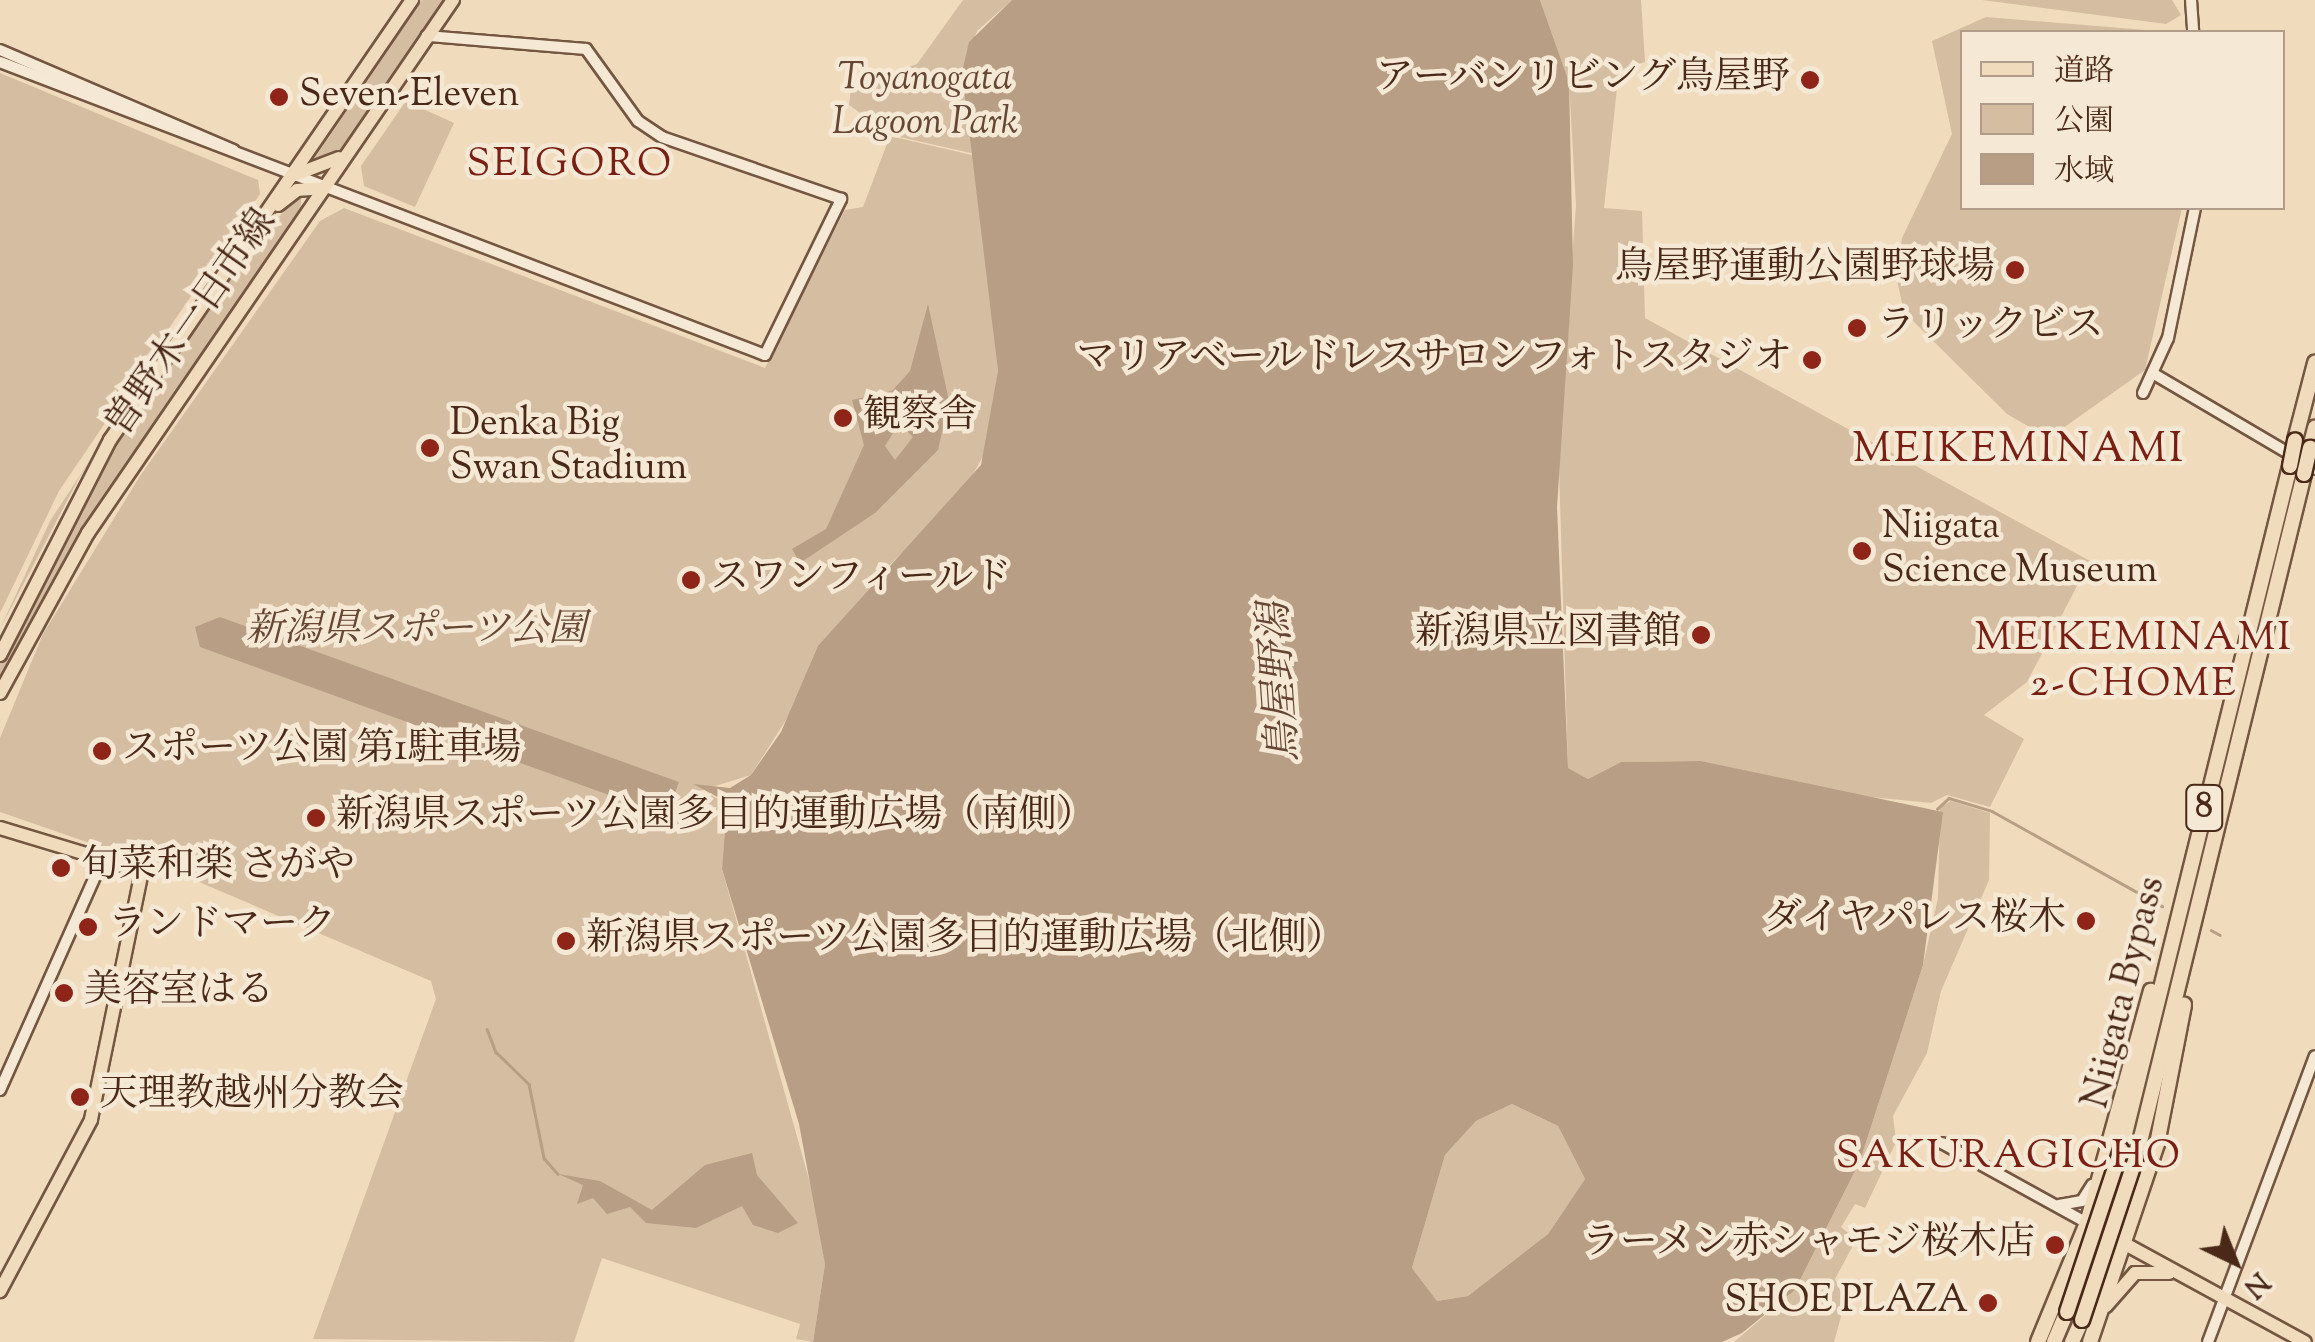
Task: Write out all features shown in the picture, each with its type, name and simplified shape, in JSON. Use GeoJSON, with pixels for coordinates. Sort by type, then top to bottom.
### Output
{"type":"FeatureCollection","features":[{"type":"Feature","properties":{"kind":"highway","name":"Niigata Bypass"},"geometry":{"type":"LineString","coordinates":[[2054,1342],[2068,1312],[2121,1150],[2315,363]]}},
{"type":"Feature","properties":{"kind":"highway","name":"Niigata Bypass"},"geometry":{"type":"LineString","coordinates":[[2072,1342],[2090,1320],[2192,950],[2310,471],[2315,428]]}},
{"type":"Feature","properties":{"kind":"highway"},"geometry":{"type":"LineString","coordinates":[[2038,1342],[2087,1223],[2186,882]]}},
{"type":"Feature","properties":{"kind":"highway"},"geometry":{"type":"LineString","coordinates":[[2090,1342],[2090,1320],[2126,1245],[2150,1165],[2192,950]]}},
{"type":"Feature","properties":{"kind":"highway"},"geometry":{"type":"LineString","coordinates":[[2087,1223],[2118,1223],[2150,1165]]}},
{"type":"Feature","properties":{"kind":"highway"},"geometry":{"type":"LineString","coordinates":[[2062,1286],[2098,1252],[2126,1245]]}},
{"type":"Feature","properties":{"kind":"main road","name":"曽野木一日市線"},"geometry":{"type":"LineString","coordinates":[[0,654],[62,521],[89,474],[412,0]]}},
{"type":"Feature","properties":{"kind":"main road","name":"曽野木一日市線"},"geometry":{"type":"LineString","coordinates":[[0,693],[88,533],[452,0]]}},
{"type":"Feature","properties":{"kind":"main road"},"geometry":{"type":"LineString","coordinates":[[292,176],[348,152]]}},
{"type":"Feature","properties":{"kind":"main road"},"geometry":{"type":"LineString","coordinates":[[264,216],[296,190],[324,188]]}},
{"type":"Feature","properties":{"kind":"main road"},"geometry":{"type":"LineString","coordinates":[[0,828],[142,871],[91,1120],[0,1291]]}},
{"type":"Feature","properties":{"kind":"main road"},"geometry":{"type":"LineString","coordinates":[[2087,1223],[2305,1342]]}},
{"type":"Feature","properties":{"kind":"main road"},"geometry":{"type":"LineString","coordinates":[[2090,1320],[2135,1273],[2177,1274]]}},
{"type":"Feature","properties":{"kind":"street"},"geometry":{"type":"LineString","coordinates":[[2192,0],[2193,30]]}},
{"type":"Feature","properties":{"kind":"street"},"geometry":{"type":"LineString","coordinates":[[0,62],[765,355],[841,199],[662,137],[638,120],[586,49],[426,36]]}},
{"type":"Feature","properties":{"kind":"street"},"geometry":{"type":"LineString","coordinates":[[0,50],[238,154]]}},
{"type":"Feature","properties":{"kind":"street"},"geometry":{"type":"LineString","coordinates":[[2143,393],[2154,374],[2195,210]]}},
{"type":"Feature","properties":{"kind":"street"},"geometry":{"type":"LineString","coordinates":[[2154,374],[2310,471]]}},
{"type":"Feature","properties":{"kind":"street"},"geometry":{"type":"LineString","coordinates":[[0,1090],[102,861]]}},
{"type":"Feature","properties":{"kind":"street"},"geometry":{"type":"LineString","coordinates":[[2208,1342],[2315,1056]]}},
{"type":"Feature","properties":{"kind":"street"},"geometry":{"type":"LineString","coordinates":[[1942,1143],[2087,1223]]}},
{"type":"Feature","properties":{"kind":"street"},"geometry":{"type":"LineString","coordinates":[[2053,1204],[2082,1201],[2100,1175]]}},
{"type":"Feature","properties":{"kind":"green space"},"geometry":{"type":"Polygon","coordinates":[[[422,0],[446,0],[335,157],[312,162],[422,0]]]}},
{"type":"Feature","properties":{"kind":"green space","name":"Toyanogata Lagoon Park"},"geometry":{"type":"Polygon","coordinates":[[[963,0],[1012,0],[977,31],[962,72],[975,154],[891,135],[849,105],[851,88],[917,64],[963,0]]]}},
{"type":"Feature","properties":{"kind":"green space"},"geometry":{"type":"Polygon","coordinates":[[[1540,0],[1641,0],[1645,62],[1619,70],[1604,208],[1642,211],[1645,318],[2090,561],[2027,682],[1984,715],[2024,739],[1990,807],[1947,795],[1931,803],[1841,794],[1701,761],[1621,762],[1588,779],[1568,768],[1558,434],[1576,206],[1569,82],[1540,0]]]}},
{"type":"Feature","properties":{"kind":"green space"},"geometry":{"type":"Polygon","coordinates":[[[1982,0],[2172,0],[2181,15],[2166,24],[1982,0]]]}},
{"type":"Feature","properties":{"kind":"green space"},"geometry":{"type":"Polygon","coordinates":[[[1986,17],[2146,30],[1960,30],[1960,210],[2182,210],[2145,370],[2049,438],[2007,414],[1904,312],[1897,280],[1902,238],[1952,134],[1932,41],[1986,17]]]}},
{"type":"Feature","properties":{"kind":"green space"},"geometry":{"type":"Polygon","coordinates":[[[0,73],[258,180],[260,194],[59,491],[0,613],[0,73]]]}},
{"type":"Feature","properties":{"kind":"green space"},"geometry":{"type":"Polygon","coordinates":[[[406,101],[454,123],[415,207],[364,186],[361,166],[406,101]]]}},
{"type":"Feature","properties":{"kind":"green space","name":"新潟県スポーツ公園"},"geometry":{"type":"Polygon","coordinates":[[[890,136],[976,156],[998,371],[988,447],[960,498],[876,578],[751,775],[699,791],[727,802],[722,869],[817,1208],[825,1264],[813,1342],[796,1339],[800,1324],[602,1258],[574,1342],[313,1339],[436,999],[431,981],[185,876],[0,812],[0,738],[43,634],[140,476],[320,221],[344,208],[765,368],[845,210],[863,207],[890,136]]]}},
{"type":"Feature","properties":{"kind":"green space"},"geometry":{"type":"Polygon","coordinates":[[[302,192],[300,214],[79,538],[0,688],[0,663],[27,599],[112,445],[238,261],[302,192]]]}},
{"type":"Feature","properties":{"kind":"green space"},"geometry":{"type":"Polygon","coordinates":[[[211,276],[79,478],[0,629],[50,521],[211,276]]]}},
{"type":"Feature","properties":{"kind":"green space"},"geometry":{"type":"Polygon","coordinates":[[[1951,801],[1990,813],[1989,880],[1941,991],[1927,1053],[1893,1116],[1896,1142],[1865,1208],[1855,1204],[1841,1227],[1856,1240],[1835,1279],[1845,1302],[1834,1342],[1734,1342],[1795,1290],[1860,1161],[1923,965],[1938,898],[1940,807],[1951,801]]]}},
{"type":"Feature","properties":{"kind":"green space"},"geometry":{"type":"Polygon","coordinates":[[[1512,1104],[1558,1126],[1585,1179],[1548,1234],[1468,1296],[1437,1301],[1412,1268],[1445,1155],[1476,1121],[1512,1104]]]}},
{"type":"Feature","properties":{"kind":"water","name":"鳥屋野潟"},"geometry":{"type":"Polygon","coordinates":[[[1012,0],[1540,0],[1569,82],[1573,265],[1557,507],[1568,768],[1588,779],[1621,762],[1701,761],[1943,812],[1923,965],[1860,1161],[1795,1290],[1742,1333],[1722,1342],[813,1342],[825,1264],[799,1124],[722,869],[727,802],[693,784],[730,788],[751,775],[781,732],[818,646],[981,465],[998,371],[962,72],[969,42],[1012,0]],[[1512,1104],[1476,1121],[1445,1155],[1412,1268],[1437,1301],[1468,1296],[1548,1234],[1585,1179],[1558,1126],[1512,1104]]]}},
{"type":"Feature","properties":{"kind":"water"},"geometry":{"type":"Polygon","coordinates":[[[928,304],[949,401],[938,450],[875,513],[800,563],[792,549],[826,529],[864,445],[852,400],[892,391],[910,371],[928,304]],[[899,423],[885,446],[895,460],[913,437],[899,423]]]}},
{"type":"Feature","properties":{"kind":"water"},"geometry":{"type":"Polygon","coordinates":[[[220,617],[679,782],[667,816],[200,647],[195,627],[220,617]]]}},
{"type":"Feature","properties":{"kind":"water"},"geometry":{"type":"Polygon","coordinates":[[[752,1153],[757,1175],[798,1223],[778,1233],[753,1225],[742,1206],[696,1228],[646,1223],[630,1207],[607,1214],[593,1198],[577,1204],[583,1185],[558,1174],[600,1181],[652,1210],[705,1165],[752,1153]]]}},
{"type":"Feature","properties":{"kind":"waterway"},"geometry":{"type":"LineString","coordinates":[[1937,809],[1949,798],[1992,811],[2162,906]]}},
{"type":"Feature","properties":{"kind":"waterway"},"geometry":{"type":"LineString","coordinates":[[2211,930],[2220,935]]}},
{"type":"Feature","properties":{"kind":"waterway"},"geometry":{"type":"LineString","coordinates":[[487,1029],[496,1052],[529,1084],[544,1158],[558,1174]]}},
{"type":"Feature","properties":{"kind":"place","name":"アーバンリビング鳥屋野"},"geometry":{"type":"Point","coordinates":[1810,80]}},
{"type":"Feature","properties":{"kind":"place","name":"Seven-Eleven"},"geometry":{"type":"Point","coordinates":[279,97]}},
{"type":"Feature","properties":{"kind":"place","name":"鳥屋野運動公園野球場"},"geometry":{"type":"Point","coordinates":[2015,270]}},
{"type":"Feature","properties":{"kind":"place","name":"ラリックビス"},"geometry":{"type":"Point","coordinates":[1857,328]}},
{"type":"Feature","properties":{"kind":"place","name":"マリアベールドレスサロンフォトスタジオ"},"geometry":{"type":"Point","coordinates":[1812,360]}},
{"type":"Feature","properties":{"kind":"place","name":"観察舎"},"geometry":{"type":"Point","coordinates":[843,418]}},
{"type":"Feature","properties":{"kind":"place","name":"Denka Big Swan Stadium"},"geometry":{"type":"Point","coordinates":[430,448]}},
{"type":"Feature","properties":{"kind":"place","name":"Niigata Science Museum"},"geometry":{"type":"Point","coordinates":[1862,551]}},
{"type":"Feature","properties":{"kind":"place","name":"スワンフィールド"},"geometry":{"type":"Point","coordinates":[691,580]}},
{"type":"Feature","properties":{"kind":"place","name":"新潟県立図書館"},"geometry":{"type":"Point","coordinates":[1701,635]}},
{"type":"Feature","properties":{"kind":"place","name":"スポーツ公園 第1駐車場"},"geometry":{"type":"Point","coordinates":[102,751]}},
{"type":"Feature","properties":{"kind":"place","name":"新潟県スポーツ公園多目的運動広場（南側）"},"geometry":{"type":"Point","coordinates":[316,818]}},
{"type":"Feature","properties":{"kind":"place","name":"旬菜和楽 さがや"},"geometry":{"type":"Point","coordinates":[61,868]}},
{"type":"Feature","properties":{"kind":"place","name":"ダイヤパレス桜木"},"geometry":{"type":"Point","coordinates":[2086,921]}},
{"type":"Feature","properties":{"kind":"place","name":"ランドマーク"},"geometry":{"type":"Point","coordinates":[88,927]}},
{"type":"Feature","properties":{"kind":"place","name":"新潟県スポーツ公園多目的運動広場（北側）"},"geometry":{"type":"Point","coordinates":[566,941]}},
{"type":"Feature","properties":{"kind":"place","name":"美容室はる"},"geometry":{"type":"Point","coordinates":[64,993]}},
{"type":"Feature","properties":{"kind":"place","name":"天理教越州分教会"},"geometry":{"type":"Point","coordinates":[80,1097]}},
{"type":"Feature","properties":{"kind":"place","name":"ラーメン赤シャモジ桜木店"},"geometry":{"type":"Point","coordinates":[2055,1245]}},
{"type":"Feature","properties":{"kind":"place","name":"SHOE PLAZA"},"geometry":{"type":"Point","coordinates":[1988,1303]}},
{"type":"Feature","properties":{"kind":"district","name":"SEIGORO"},"geometry":{"type":"Point","coordinates":[570,166]}},
{"type":"Feature","properties":{"kind":"district","name":"MEIKEMINAMI"},"geometry":{"type":"Point","coordinates":[2019,451]}},
{"type":"Feature","properties":{"kind":"district","name":"MEIKEMINAMI 2-CHOME"},"geometry":{"type":"Point","coordinates":[2134,663]}},
{"type":"Feature","properties":{"kind":"district","name":"SAKURAGICHO"},"geometry":{"type":"Point","coordinates":[2009,1158]}}]}
